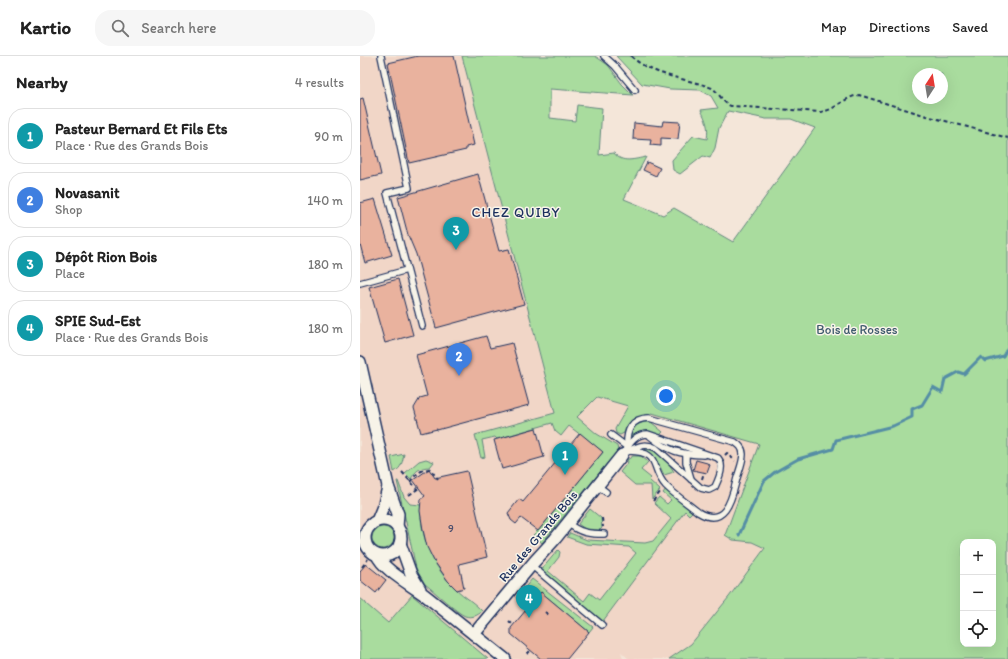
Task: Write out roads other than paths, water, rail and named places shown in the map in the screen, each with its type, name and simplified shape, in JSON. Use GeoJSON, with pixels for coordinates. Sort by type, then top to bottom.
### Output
{"type":"FeatureCollection","features":[{"type":"Feature","properties":{"kind":"street"},"geometry":{"type":"LineString","coordinates":[[360,362],[388,486],[398,514],[397,527]]}},
{"type":"Feature","properties":{"kind":"street","name":"Rue des Grands Bois"},"geometry":{"type":"LineString","coordinates":[[474,634],[568,523],[602,489],[626,451]]}},
{"type":"Feature","properties":{"kind":"street"},"geometry":{"type":"LineString","coordinates":[[388,486],[384,504],[369,523],[363,545],[371,552],[384,556],[397,550],[400,543]]}},
{"type":"Feature","properties":{"kind":"street"},"geometry":{"type":"LineString","coordinates":[[369,523],[388,521],[397,527],[400,533],[400,543],[411,574],[416,585],[424,594]]}},
{"type":"Feature","properties":{"kind":"street"},"geometry":{"type":"LineString","coordinates":[[377,555],[383,564],[424,594],[505,659]]}},
{"type":"Feature","properties":{"kind":"lane"},"geometry":{"type":"LineString","coordinates":[[381,56],[409,188],[387,193],[422,326]]}},
{"type":"Feature","properties":{"kind":"lane"},"geometry":{"type":"LineString","coordinates":[[604,56],[615,66],[635,90]]}},
{"type":"Feature","properties":{"kind":"lane"},"geometry":{"type":"LineString","coordinates":[[360,283],[407,270]]}},
{"type":"Feature","properties":{"kind":"lane"},"geometry":{"type":"LineString","coordinates":[[611,435],[626,451],[642,452],[653,459],[661,478],[666,485],[700,513],[707,516],[719,514],[731,503],[743,457],[742,448],[735,442],[646,418],[636,421],[629,428],[626,451]]}},
{"type":"Feature","properties":{"kind":"lane"},"geometry":{"type":"LineString","coordinates":[[648,434],[665,448],[679,453],[712,455]]}},
{"type":"Feature","properties":{"kind":"lane"},"geometry":{"type":"LineString","coordinates":[[648,434],[712,455],[720,459],[722,465],[715,487],[709,490],[704,490],[654,447],[649,445],[640,446],[626,451],[635,437],[648,434]]}},
{"type":"Feature","properties":{"kind":"lane"},"geometry":{"type":"LineString","coordinates":[[686,454],[686,462],[691,479]]}},
{"type":"Feature","properties":{"kind":"lane"},"geometry":{"type":"LineString","coordinates":[[568,523],[582,532],[604,534]]}},
{"type":"Feature","properties":{"kind":"lane"},"geometry":{"type":"LineString","coordinates":[[531,565],[602,625]]}},
{"type":"Feature","properties":{"kind":"waterway"},"geometry":{"type":"LineString","coordinates":[[739,535],[764,481],[775,472],[798,459],[833,449],[836,440],[893,426],[912,417],[912,409],[922,405],[933,387],[942,392],[945,379],[958,372],[964,374],[981,357],[985,361],[1003,356],[1008,347]]}},
{"type":"Feature","properties":{"kind":"place","name":"Dépôt Rion Bois"},"geometry":{"type":"Point","coordinates":[456,250]}},
{"type":"Feature","properties":{"kind":"place","name":"Novasanit"},"geometry":{"type":"Point","coordinates":[459,376]}},
{"type":"Feature","properties":{"kind":"place","name":"Pasteur Bernard Et Fils Ets"},"geometry":{"type":"Point","coordinates":[565,475]}},
{"type":"Feature","properties":{"kind":"place","name":"SPIE Sud-Est"},"geometry":{"type":"Point","coordinates":[529,618]}},
{"type":"Feature","properties":{"kind":"district","name":"CHEZ QUIBY"},"geometry":{"type":"Point","coordinates":[516,212]}},
{"type":"Feature","properties":{"kind":"park label","name":"Bois de Rosses"},"geometry":{"type":"Point","coordinates":[857,329]}}]}
